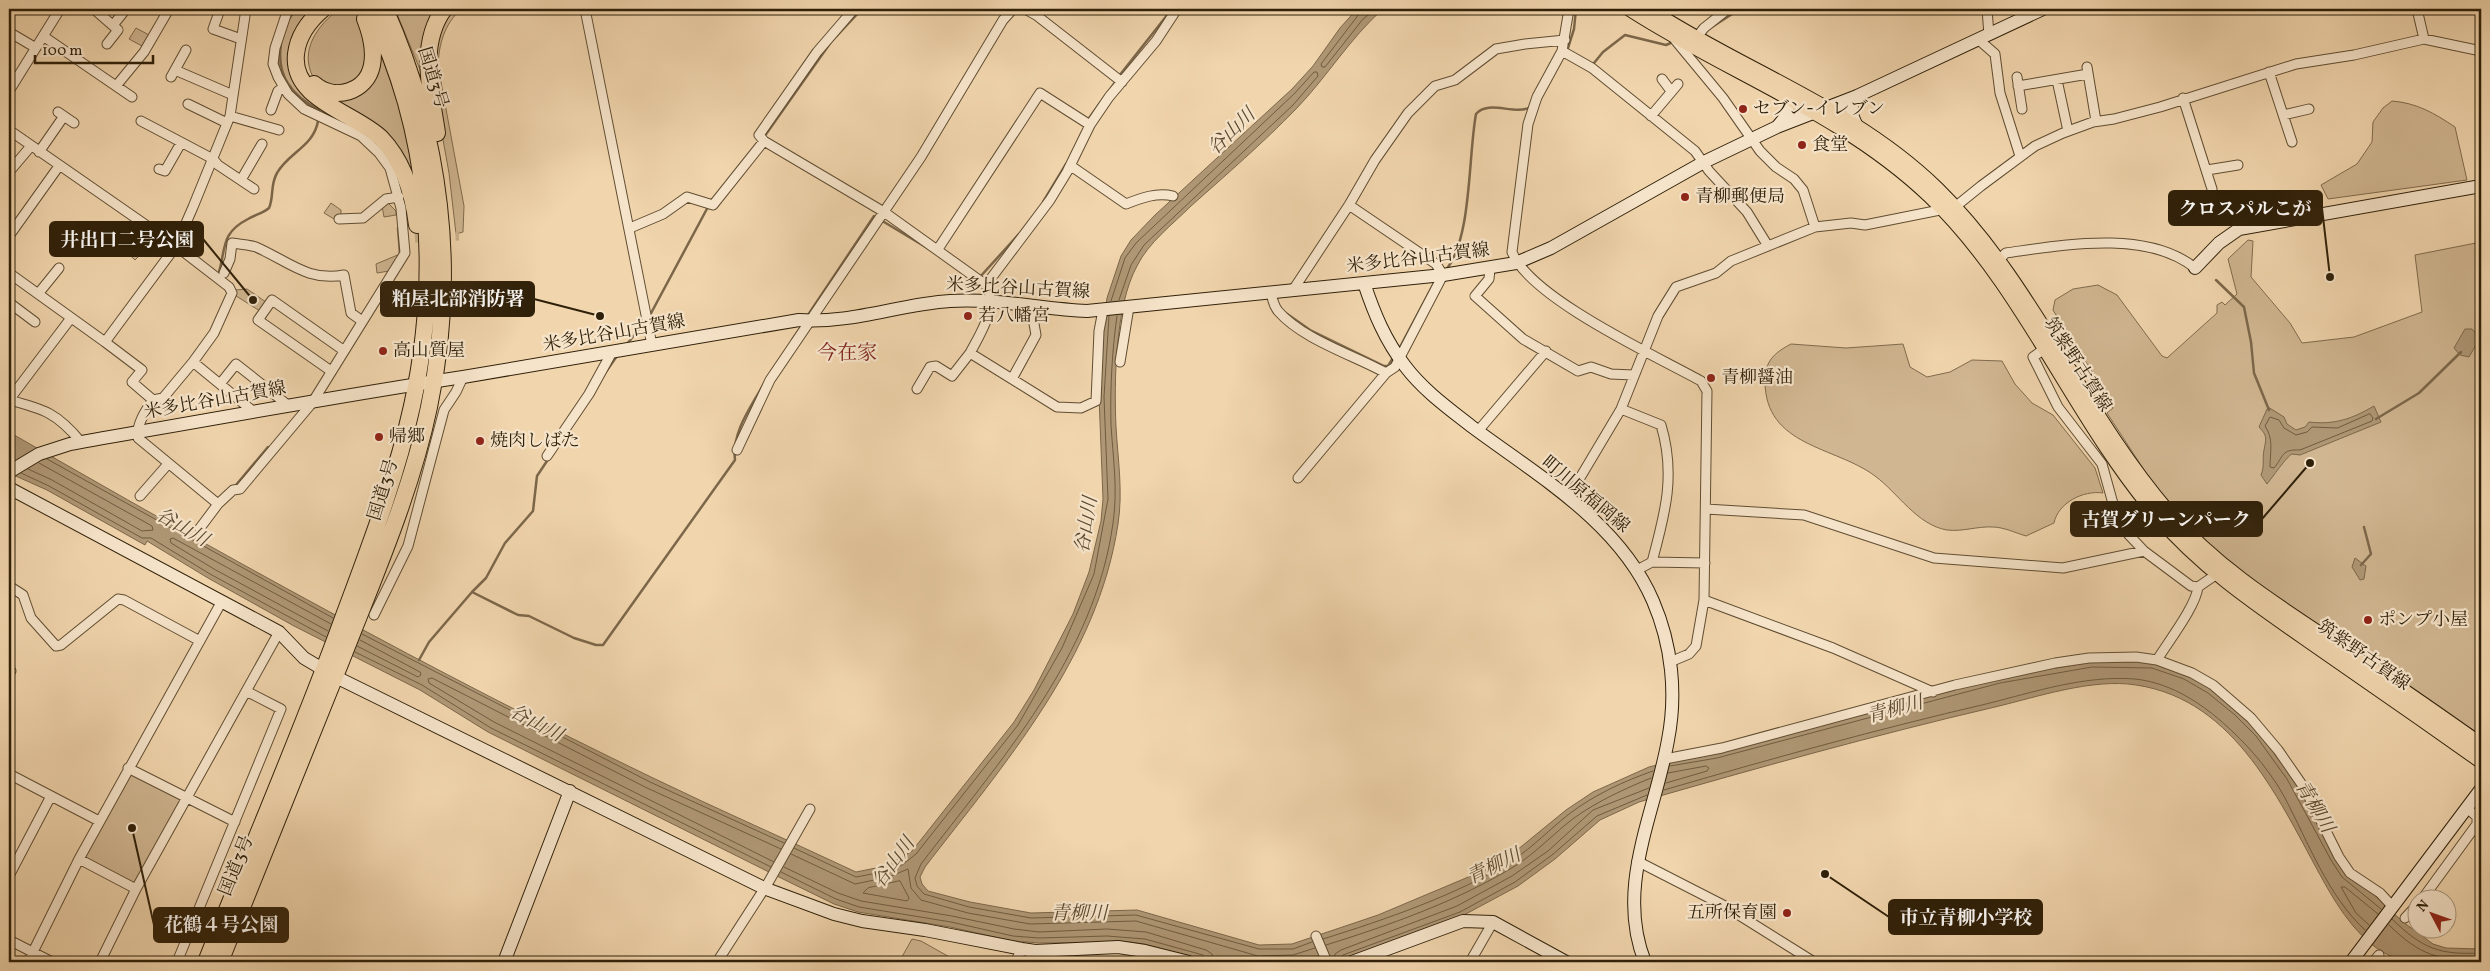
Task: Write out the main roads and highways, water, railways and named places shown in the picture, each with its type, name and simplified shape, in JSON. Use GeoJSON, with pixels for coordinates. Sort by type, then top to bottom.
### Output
{"type":"FeatureCollection","features":[{"type":"Feature","properties":{"kind":"highway"},"geometry":{"type":"LineString","coordinates":[[323,9],[306,27],[299,42],[296,56],[298,73],[310,91],[368,127],[380,138],[397,159],[410,189],[420,243],[429,276]]}},
{"type":"Feature","properties":{"kind":"highway"},"geometry":{"type":"LineString","coordinates":[[333,9],[312,31],[304,47],[303,61],[305,70],[313,83],[325,92],[339,93],[346,93],[360,85],[372,67],[372,42],[361,9]]}},
{"type":"Feature","properties":{"kind":"highway","name":"国道3号"},"geometry":{"type":"LineString","coordinates":[[361,610],[417,383],[423,348],[429,276],[427,219],[415,142],[391,60],[370,9]]}},
{"type":"Feature","properties":{"kind":"highway","name":"国道3号"},"geometry":{"type":"LineString","coordinates":[[206,962],[333,666],[361,610],[392,531],[428,410],[434,382],[444,296],[443,234],[439,201],[423,114],[406,59],[385,9]]}},
{"type":"Feature","properties":{"kind":"highway"},"geometry":{"type":"LineString","coordinates":[[439,201],[443,165],[430,88],[428,61],[432,36],[444,9]]}},
{"type":"Feature","properties":{"kind":"highway","name":"国道3号"},"geometry":{"type":"LineString","coordinates":[[220,962],[333,666]]}},
{"type":"Feature","properties":{"kind":"main road","name":"筑紫野古賀線"},"geometry":{"type":"LineString","coordinates":[[1630,9],[1670,34],[1785,96],[1857,126],[1904,160],[1998,260],[2118,446],[2146,485],[2188,535],[2255,592],[2481,745]]}},
{"type":"Feature","properties":{"kind":"main road","name":"筑紫野古賀線"},"geometry":{"type":"LineString","coordinates":[[1648,9],[1820,110],[1950,209],[2140,494],[2179,539],[2249,599],[2481,761]]}},
{"type":"Feature","properties":{"kind":"main road","name":"米多比谷山古賀線"},"geometry":{"type":"LineString","coordinates":[[9,472],[51,449],[81,442],[366,394],[417,383],[434,382],[799,320],[810,321],[935,302],[990,301],[1031,307],[1088,311],[1103,310],[1443,275],[1490,268],[1516,262],[1551,248],[1704,162],[1778,127],[1857,96],[2043,9]]}},
{"type":"Feature","properties":{"kind":"main road"},"geometry":{"type":"LineString","coordinates":[[1778,127],[1788,114],[1789,108],[1785,96]]}},
{"type":"Feature","properties":{"kind":"main road"},"geometry":{"type":"LineString","coordinates":[[1857,96],[1852,102],[1852,110],[1857,126]]}},
{"type":"Feature","properties":{"kind":"main road"},"geometry":{"type":"LineString","coordinates":[[2195,268],[2219,243],[2239,230],[2481,186]]}},
{"type":"Feature","properties":{"kind":"main road","name":"町川原福岡線"},"geometry":{"type":"LineString","coordinates":[[1364,283],[1381,329],[1399,357],[1422,384],[1478,431],[1568,498],[1613,538],[1638,570],[1661,620],[1670,662],[1673,703],[1664,761],[1637,862],[1633,894],[1637,936],[1645,962]]}},
{"type":"Feature","properties":{"kind":"main road"},"geometry":{"type":"LineString","coordinates":[[9,488],[279,632],[304,658],[333,666],[570,791],[766,885],[834,914],[862,921],[925,930],[1028,950],[1118,947],[1145,951],[1190,962]]}},
{"type":"Feature","properties":{"kind":"main road"},"geometry":{"type":"LineString","coordinates":[[2351,962],[2481,789]]}},
{"type":"Feature","properties":{"kind":"main road"},"geometry":{"type":"LineString","coordinates":[[504,962],[570,791]]}},
{"type":"Feature","properties":{"kind":"main road"},"geometry":{"type":"LineString","coordinates":[[1352,962],[1463,921],[1493,922],[1566,962]]}},
{"type":"Feature","properties":{"kind":"water"},"geometry":{"type":"Polygon","coordinates":[[[1357,9],[1383,9],[1360,32],[1296,109],[1161,234],[1137,266],[1124,302],[1120,323],[1115,409],[1120,500],[1118,524],[1107,573],[1091,620],[1069,664],[1044,707],[1016,749],[925,867],[920,877],[922,884],[928,891],[970,902],[1031,913],[1137,910],[1259,945],[1292,944],[1378,915],[1485,870],[1511,855],[1566,810],[1593,792],[1649,767],[1999,678],[2091,662],[2139,661],[2153,663],[2187,675],[2211,689],[2238,711],[2259,733],[2292,776],[2324,834],[2370,891],[2408,926],[2408,938],[2425,938],[2433,944],[2446,948],[2481,949],[2481,962],[2436,964],[2414,962],[2393,957],[2371,944],[2344,914],[2272,789],[2251,759],[2228,733],[2202,711],[2171,695],[2136,685],[2119,684],[2084,686],[2047,694],[1861,740],[1639,802],[1600,820],[1555,859],[1518,886],[1462,916],[1339,962],[1212,962],[1130,942],[1039,943],[1013,941],[950,927],[858,912],[834,904],[488,732],[420,690],[294,626],[147,541],[145,545],[47,490],[9,473],[9,432],[167,522],[407,654],[569,737],[856,872],[886,866],[912,851],[1014,722],[1034,690],[1073,614],[1089,572],[1101,521],[1103,499],[1099,396],[1104,322],[1107,298],[1121,256],[1131,240],[1155,215],[1292,89],[1313,66],[1340,28],[1357,9]]]}},
{"type":"Feature","properties":{"kind":"water"},"geometry":{"type":"Polygon","coordinates":[[[2465,329],[2472,329],[2480,338],[2469,357],[2460,355],[2454,348],[2465,329]]]}},
{"type":"Feature","properties":{"kind":"water"},"geometry":{"type":"Polygon","coordinates":[[[2374,406],[2381,422],[2300,455],[2292,454],[2267,484],[2261,475],[2266,438],[2259,427],[2268,407],[2284,417],[2287,424],[2296,430],[2305,427],[2309,422],[2327,423],[2343,420],[2374,406]]]}},
{"type":"Feature","properties":{"kind":"water"},"geometry":{"type":"Polygon","coordinates":[[[2355,558],[2366,566],[2364,579],[2360,580],[2352,567],[2355,558]]]}},
{"type":"Feature","properties":{"kind":"waterway"},"geometry":{"type":"LineString","coordinates":[[288,20],[296,9]]}},
{"type":"Feature","properties":{"kind":"waterway"},"geometry":{"type":"LineString","coordinates":[[764,137],[831,42],[862,9]]}},
{"type":"Feature","properties":{"kind":"waterway"},"geometry":{"type":"LineString","coordinates":[[1119,76],[1172,9]]}},
{"type":"Feature","properties":{"kind":"waterway"},"geometry":{"type":"LineString","coordinates":[[1567,51],[1574,29],[1576,9]]}},
{"type":"Feature","properties":{"kind":"waterway"},"geometry":{"type":"LineString","coordinates":[[1704,32],[1740,9]]}},
{"type":"Feature","properties":{"kind":"waterway"},"geometry":{"type":"LineString","coordinates":[[1594,63],[1603,52],[1625,35],[1666,45],[1673,42]]}},
{"type":"Feature","properties":{"kind":"waterway"},"geometry":{"type":"LineString","coordinates":[[281,44],[281,66],[288,84],[301,98],[319,110]]}},
{"type":"Feature","properties":{"kind":"waterway"},"geometry":{"type":"LineString","coordinates":[[1087,121],[1116,81]]}},
{"type":"Feature","properties":{"kind":"waterway"},"geometry":{"type":"LineString","coordinates":[[1446,270],[1461,238],[1465,218],[1476,114],[1488,108],[1517,110],[1531,107]]}},
{"type":"Feature","properties":{"kind":"waterway"},"geometry":{"type":"LineString","coordinates":[[219,272],[229,235],[239,224],[269,208],[277,173],[287,160],[311,137],[316,130],[318,121]]}},
{"type":"Feature","properties":{"kind":"waterway"},"geometry":{"type":"LineString","coordinates":[[1043,202],[1066,164]]}},
{"type":"Feature","properties":{"kind":"waterway"},"geometry":{"type":"LineString","coordinates":[[649,317],[709,205]]}},
{"type":"Feature","properties":{"kind":"waterway"},"geometry":{"type":"LineString","coordinates":[[808,315],[874,216],[929,249]]}},
{"type":"Feature","properties":{"kind":"waterway"},"geometry":{"type":"LineString","coordinates":[[398,228],[400,254]]}},
{"type":"Feature","properties":{"kind":"waterway"},"geometry":{"type":"LineString","coordinates":[[979,278],[1019,234]]}},
{"type":"Feature","properties":{"kind":"waterway"},"geometry":{"type":"LineString","coordinates":[[2216,280],[2244,307],[2251,342],[2254,373],[2269,410]]}},
{"type":"Feature","properties":{"kind":"waterway"},"geometry":{"type":"LineString","coordinates":[[1399,349],[1434,283]]}},
{"type":"Feature","properties":{"kind":"waterway"},"geometry":{"type":"LineString","coordinates":[[1283,311],[1310,330],[1384,366],[1388,366],[1393,358]]}},
{"type":"Feature","properties":{"kind":"waterway"},"geometry":{"type":"LineString","coordinates":[[627,344],[644,323]]}},
{"type":"Feature","properties":{"kind":"waterway"},"geometry":{"type":"LineString","coordinates":[[792,340],[803,324]]}},
{"type":"Feature","properties":{"kind":"waterway"},"geometry":{"type":"LineString","coordinates":[[2376,419],[2419,393],[2461,352]]}},
{"type":"Feature","properties":{"kind":"waterway"},"geometry":{"type":"LineString","coordinates":[[603,376],[617,356]]}},
{"type":"Feature","properties":{"kind":"waterway"},"geometry":{"type":"LineString","coordinates":[[419,660],[429,642],[472,592],[518,615],[529,616],[574,638],[596,645],[603,645],[735,460],[736,440],[739,431],[762,387]]}},
{"type":"Feature","properties":{"kind":"waterway"},"geometry":{"type":"LineString","coordinates":[[236,485],[268,447]]}},
{"type":"Feature","properties":{"kind":"waterway"},"geometry":{"type":"LineString","coordinates":[[472,592],[486,578],[505,543],[533,511],[537,476],[549,458]]}},
{"type":"Feature","properties":{"kind":"waterway"},"geometry":{"type":"LineString","coordinates":[[2361,565],[2371,554],[2364,527]]}},
{"type":"Feature","properties":{"kind":"tunnel"},"geometry":{"type":"LineString","coordinates":[[415,238],[459,236]]}},
{"type":"Feature","properties":{"kind":"place","name":"セブン-イレブン"},"geometry":{"type":"Point","coordinates":[1743,109]}},
{"type":"Feature","properties":{"kind":"place","name":"食堂"},"geometry":{"type":"Point","coordinates":[1802,145]}},
{"type":"Feature","properties":{"kind":"place","name":"青柳郵便局"},"geometry":{"type":"Point","coordinates":[1685,197]}},
{"type":"Feature","properties":{"kind":"place","name":"クロスパルこが"},"geometry":{"type":"Point","coordinates":[2330,277]}},
{"type":"Feature","properties":{"kind":"place","name":"井出口二号公園"},"geometry":{"type":"Point","coordinates":[253,300]}},
{"type":"Feature","properties":{"kind":"place","name":"粕屋北部消防署"},"geometry":{"type":"Point","coordinates":[600,316]}},
{"type":"Feature","properties":{"kind":"place","name":"若八幡宮"},"geometry":{"type":"Point","coordinates":[968,316]}},
{"type":"Feature","properties":{"kind":"place","name":"高山質屋"},"geometry":{"type":"Point","coordinates":[383,351]}},
{"type":"Feature","properties":{"kind":"place","name":"青柳醤油"},"geometry":{"type":"Point","coordinates":[1711,378]}},
{"type":"Feature","properties":{"kind":"place","name":"帰郷"},"geometry":{"type":"Point","coordinates":[379,437]}},
{"type":"Feature","properties":{"kind":"place","name":"焼肉しばた"},"geometry":{"type":"Point","coordinates":[480,441]}},
{"type":"Feature","properties":{"kind":"place","name":"古賀グリーンパーク"},"geometry":{"type":"Point","coordinates":[2310,463]}},
{"type":"Feature","properties":{"kind":"place","name":"ポンプ小屋"},"geometry":{"type":"Point","coordinates":[2368,620]}},
{"type":"Feature","properties":{"kind":"place","name":"花鶴４号公園"},"geometry":{"type":"Point","coordinates":[132,828]}},
{"type":"Feature","properties":{"kind":"place","name":"市立青柳小学校"},"geometry":{"type":"Point","coordinates":[1825,874]}},
{"type":"Feature","properties":{"kind":"place","name":"五所保育園"},"geometry":{"type":"Point","coordinates":[1787,913]}},
{"type":"Feature","properties":{"kind":"district","name":"今在家"},"geometry":{"type":"Point","coordinates":[847,354]}},
{"type":"Feature","properties":{"kind":"water label","name":"谷山川"},"geometry":{"type":"Point","coordinates":[1232,132]}},
{"type":"Feature","properties":{"kind":"water label","name":"谷山川"},"geometry":{"type":"Point","coordinates":[1087,525]}},
{"type":"Feature","properties":{"kind":"water label","name":"谷山川"},"geometry":{"type":"Point","coordinates":[182,528]}},
{"type":"Feature","properties":{"kind":"water label","name":"青柳川"},"geometry":{"type":"Point","coordinates":[1895,710]}},
{"type":"Feature","properties":{"kind":"water label","name":"谷山川"},"geometry":{"type":"Point","coordinates":[536,724]}},
{"type":"Feature","properties":{"kind":"water label","name":"青柳川"},"geometry":{"type":"Point","coordinates":[2314,807]}},
{"type":"Feature","properties":{"kind":"water label","name":"谷山川"},"geometry":{"type":"Point","coordinates":[894,863]}},
{"type":"Feature","properties":{"kind":"water label","name":"青柳川"},"geometry":{"type":"Point","coordinates":[1494,867]}},
{"type":"Feature","properties":{"kind":"water label","name":"青柳川"},"geometry":{"type":"Point","coordinates":[1079,914]}}]}
